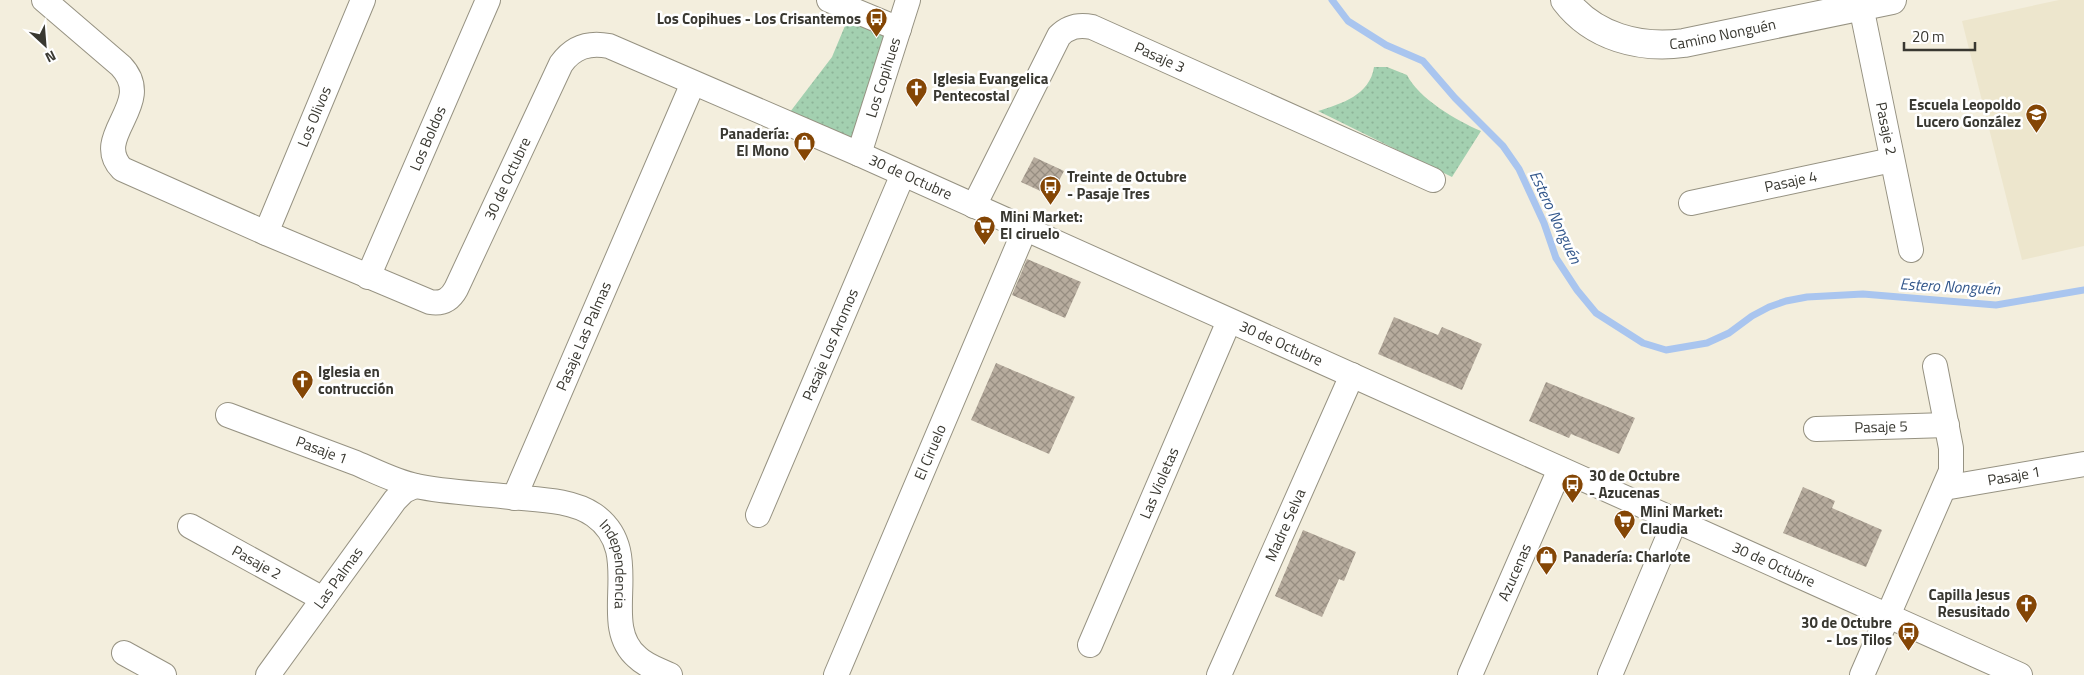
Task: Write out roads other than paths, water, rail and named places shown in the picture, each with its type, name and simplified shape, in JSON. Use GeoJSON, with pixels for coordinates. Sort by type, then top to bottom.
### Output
{"type":"FeatureCollection","features":[{"type":"Feature","properties":{"kind":"main road","name":"Camino Nonguén"},"geometry":{"type":"LineString","coordinates":[[1564,0],[1582,18],[1597,28],[1624,40],[1654,45],[1684,43],[1892,0]]}},
{"type":"Feature","properties":{"kind":"street","name":"30 de Octubre"},"geometry":{"type":"LineString","coordinates":[[44,0],[121,66],[130,78],[132,85],[131,103],[113,144],[114,157],[122,169],[266,233],[430,302],[441,302],[452,296],[561,64],[573,51],[590,44],[609,46],[903,174],[2020,675]]}},
{"type":"Feature","properties":{"kind":"street","name":"Los Olivos"},"geometry":{"type":"LineString","coordinates":[[266,233],[363,0]]}},
{"type":"Feature","properties":{"kind":"street","name":"Los Boldos"},"geometry":{"type":"LineString","coordinates":[[368,277],[488,0]]}},
{"type":"Feature","properties":{"kind":"street"},"geometry":{"type":"LineString","coordinates":[[829,0],[899,29]]}},
{"type":"Feature","properties":{"kind":"street","name":"Los Copihues"},"geometry":{"type":"LineString","coordinates":[[858,154],[908,0]]}},
{"type":"Feature","properties":{"kind":"street","name":"Pasaje 2"},"geometry":{"type":"LineString","coordinates":[[1860,6],[1911,250]]}},
{"type":"Feature","properties":{"kind":"street","name":"Pasaje 3"},"geometry":{"type":"LineString","coordinates":[[974,206],[1059,36],[1065,31],[1079,26],[1092,27],[1433,180]]}},
{"type":"Feature","properties":{"kind":"street","name":"Pasaje Las Palmas"},"geometry":{"type":"LineString","coordinates":[[514,498],[693,83]]}},
{"type":"Feature","properties":{"kind":"street","name":"Pasaje 4"},"geometry":{"type":"LineString","coordinates":[[1691,204],[1892,160]]}},
{"type":"Feature","properties":{"kind":"street","name":"Pasaje Los Aromos"},"geometry":{"type":"LineString","coordinates":[[758,514],[903,174]]}},
{"type":"Feature","properties":{"kind":"street","name":"El Ciruelo"},"geometry":{"type":"LineString","coordinates":[[836,675],[1025,229]]}},
{"type":"Feature","properties":{"kind":"street","name":"Las Violetas"},"geometry":{"type":"LineString","coordinates":[[1090,645],[1229,320]]}},
{"type":"Feature","properties":{"kind":"street"},"geometry":{"type":"LineString","coordinates":[[1862,675],[1944,488],[1952,461],[1947,425],[1934,366]]}},
{"type":"Feature","properties":{"kind":"street","name":"Madre Selva"},"geometry":{"type":"LineString","coordinates":[[1219,675],[1352,375]]}},
{"type":"Feature","properties":{"kind":"street","name":"Pasaje 1"},"geometry":{"type":"LineString","coordinates":[[228,415],[415,486]]}},
{"type":"Feature","properties":{"kind":"street","name":"Pasaje 5"},"geometry":{"type":"LineString","coordinates":[[1816,429],[1947,425]]}},
{"type":"Feature","properties":{"kind":"street","name":"Pasaje 1"},"geometry":{"type":"LineString","coordinates":[[1944,488],[2084,464]]}},
{"type":"Feature","properties":{"kind":"street","name":"Azucenas"},"geometry":{"type":"LineString","coordinates":[[1470,675],[1560,468]]}},
{"type":"Feature","properties":{"kind":"street"},"geometry":{"type":"LineString","coordinates":[[415,486],[514,498]]}},
{"type":"Feature","properties":{"kind":"street","name":"Las Palmas"},"geometry":{"type":"LineString","coordinates":[[268,675],[395,500],[404,491],[415,486]]}},
{"type":"Feature","properties":{"kind":"street","name":"Independencia"},"geometry":{"type":"LineString","coordinates":[[514,498],[574,506],[596,516],[604,525],[617,548],[620,559],[620,618],[623,638],[636,657],[646,664],[670,675]]}},
{"type":"Feature","properties":{"kind":"street"},"geometry":{"type":"LineString","coordinates":[[1610,675],[1675,520]]}},
{"type":"Feature","properties":{"kind":"street","name":"Pasaje 2"},"geometry":{"type":"LineString","coordinates":[[190,526],[323,599]]}},
{"type":"Feature","properties":{"kind":"street"},"geometry":{"type":"LineString","coordinates":[[124,653],[164,675]]}},
{"type":"Feature","properties":{"kind":"waterway","name":"Estero Nonguén"},"geometry":{"type":"LineString","coordinates":[[1332,0],[1348,21],[1386,45],[1423,61],[1455,98],[1503,146],[1519,169],[1544,223],[1556,258],[1577,290],[1596,313],[1643,343],[1666,350],[1707,343],[1729,333],[1752,316],[1769,307],[1807,297],[1863,294],[1996,305],[2084,290]]}},
{"type":"Feature","properties":{"kind":"place","name":"Los Copihues - Los Crisantemos"},"geometry":{"type":"Point","coordinates":[877,38]}},
{"type":"Feature","properties":{"kind":"place","name":"Iglesia Evangelica Pentecostal"},"geometry":{"type":"Point","coordinates":[917,107]}},
{"type":"Feature","properties":{"kind":"place","name":"Escuela Leopoldo Lucero González"},"geometry":{"type":"Point","coordinates":[2037,133]}},
{"type":"Feature","properties":{"kind":"place","name":"Panadería: El Mono"},"geometry":{"type":"Point","coordinates":[805,162]}},
{"type":"Feature","properties":{"kind":"place","name":"Treinte de Octubre - Pasaje Tres"},"geometry":{"type":"Point","coordinates":[1051,205]}},
{"type":"Feature","properties":{"kind":"place","name":"Mini Market: El ciruelo"},"geometry":{"type":"Point","coordinates":[984,245]}},
{"type":"Feature","properties":{"kind":"place","name":"Iglesia en contrucción"},"geometry":{"type":"Point","coordinates":[302,400]}},
{"type":"Feature","properties":{"kind":"place","name":"30 de Octubre - Azucenas"},"geometry":{"type":"Point","coordinates":[1573,504]}},
{"type":"Feature","properties":{"kind":"place","name":"Mini Market: Claudia"},"geometry":{"type":"Point","coordinates":[1624,540]}},
{"type":"Feature","properties":{"kind":"place","name":"Panadería: Charlote"},"geometry":{"type":"Point","coordinates":[1547,576]}},
{"type":"Feature","properties":{"kind":"place","name":"Capilla Jesus Resusitado"},"geometry":{"type":"Point","coordinates":[2026,623]}},
{"type":"Feature","properties":{"kind":"place","name":"30 de Octubre - Los Tilos"},"geometry":{"type":"Point","coordinates":[1908,651]}}]}
